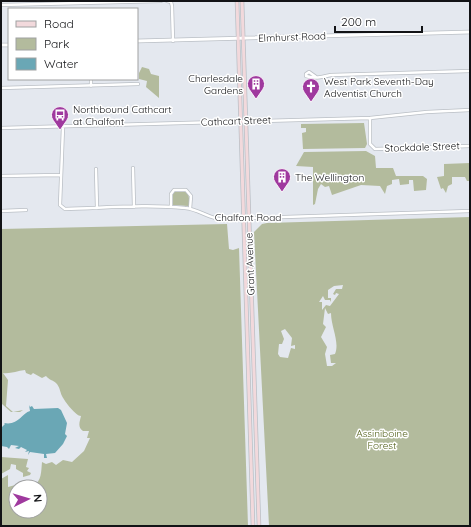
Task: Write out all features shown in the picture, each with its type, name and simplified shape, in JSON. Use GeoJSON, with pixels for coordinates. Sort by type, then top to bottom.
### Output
{"type":"FeatureCollection","features":[{"type":"Feature","properties":{"kind":"main road","name":"Grant Avenue"},"geometry":{"type":"LineString","coordinates":[[237,1],[253,526]]}},
{"type":"Feature","properties":{"kind":"main road","name":"Grant Avenue"},"geometry":{"type":"LineString","coordinates":[[242,1],[259,526]]}},
{"type":"Feature","properties":{"kind":"street"},"geometry":{"type":"LineString","coordinates":[[1,5],[59,2],[162,1]]}},
{"type":"Feature","properties":{"kind":"street"},"geometry":{"type":"LineString","coordinates":[[167,1],[171,2],[172,6],[173,41]]}},
{"type":"Feature","properties":{"kind":"street","name":"Elmhurst Road"},"geometry":{"type":"LineString","coordinates":[[138,41],[470,32]]}},
{"type":"Feature","properties":{"kind":"street"},"geometry":{"type":"LineString","coordinates":[[316,77],[330,75],[470,71]]}},
{"type":"Feature","properties":{"kind":"street"},"geometry":{"type":"LineString","coordinates":[[91,80],[91,86]]}},
{"type":"Feature","properties":{"kind":"street"},"geometry":{"type":"LineString","coordinates":[[1,88],[138,84]]}},
{"type":"Feature","properties":{"kind":"street","name":"Cathcart Street"},"geometry":{"type":"LineString","coordinates":[[1,128],[370,118],[427,112],[470,110]]}},
{"type":"Feature","properties":{"kind":"street","name":"Stockdale Street"},"geometry":{"type":"LineString","coordinates":[[370,118],[370,144],[375,149],[470,146]]}},
{"type":"Feature","properties":{"kind":"street","name":"Chalfont Road"},"geometry":{"type":"LineString","coordinates":[[63,127],[60,174],[60,205],[62,208],[171,207],[190,209],[213,218],[470,211]]}},
{"type":"Feature","properties":{"kind":"street"},"geometry":{"type":"LineString","coordinates":[[133,168],[134,207]]}},
{"type":"Feature","properties":{"kind":"street"},"geometry":{"type":"LineString","coordinates":[[96,169],[97,208]]}},
{"type":"Feature","properties":{"kind":"street"},"geometry":{"type":"LineString","coordinates":[[1,176],[60,174]]}},
{"type":"Feature","properties":{"kind":"street"},"geometry":{"type":"LineString","coordinates":[[171,207],[171,194],[174,190],[186,190],[191,196],[190,209]]}},
{"type":"Feature","properties":{"kind":"street"},"geometry":{"type":"LineString","coordinates":[[1,211],[26,210]]}},
{"type":"Feature","properties":{"kind":"green space"},"geometry":{"type":"Polygon","coordinates":[[[142,67],[149,69],[151,74],[159,76],[159,98],[146,87],[147,81],[139,79],[139,73],[142,67]]]}},
{"type":"Feature","properties":{"kind":"green space"},"geometry":{"type":"Polygon","coordinates":[[[364,123],[367,144],[365,148],[303,149],[302,133],[306,132],[306,128],[301,128],[301,124],[364,123]]]}},
{"type":"Feature","properties":{"kind":"green space"},"geometry":{"type":"Polygon","coordinates":[[[366,151],[375,156],[376,168],[393,168],[396,176],[423,176],[427,179],[426,190],[414,191],[413,180],[409,180],[409,184],[400,185],[399,179],[392,180],[392,184],[387,186],[385,194],[380,186],[361,185],[332,195],[329,186],[325,187],[321,184],[318,189],[315,204],[313,205],[313,167],[296,166],[304,152],[366,151]]]}},
{"type":"Feature","properties":{"kind":"green space"},"geometry":{"type":"Polygon","coordinates":[[[470,163],[470,181],[467,181],[465,177],[452,177],[452,184],[448,186],[446,193],[443,188],[441,189],[437,177],[444,176],[444,164],[470,163]]]}},
{"type":"Feature","properties":{"kind":"green space"},"geometry":{"type":"Polygon","coordinates":[[[175,191],[188,192],[190,205],[173,205],[172,195],[175,191]]]}},
{"type":"Feature","properties":{"kind":"green space","name":"Assiniboine Forest"},"geometry":{"type":"Polygon","coordinates":[[[470,217],[470,526],[269,526],[254,232],[262,224],[470,217]],[[343,285],[334,286],[328,290],[328,298],[331,298],[331,302],[330,300],[325,300],[323,296],[319,302],[322,302],[322,310],[326,305],[330,306],[339,294],[333,294],[336,289],[342,289],[343,285]],[[325,308],[323,324],[326,327],[321,337],[327,347],[325,354],[327,366],[332,366],[336,363],[331,363],[330,355],[335,354],[336,339],[331,313],[328,314],[325,308]],[[285,329],[281,331],[284,339],[282,344],[279,344],[278,354],[280,357],[288,358],[291,348],[295,349],[295,345],[291,346],[292,338],[285,329]]]}},
{"type":"Feature","properties":{"kind":"green space"},"geometry":{"type":"Polygon","coordinates":[[[227,224],[229,249],[233,250],[239,248],[248,526],[1,526],[1,479],[8,475],[8,519],[48,519],[48,479],[40,479],[42,462],[46,464],[52,462],[56,465],[63,460],[72,462],[84,451],[90,438],[87,438],[89,431],[83,431],[80,428],[79,424],[81,416],[76,414],[68,405],[56,383],[46,376],[42,378],[33,373],[31,375],[26,373],[25,370],[3,373],[8,380],[6,406],[13,412],[2,404],[1,229],[227,224]]]}},
{"type":"Feature","properties":{"kind":"green space"},"geometry":{"type":"Polygon","coordinates":[[[1,457],[28,459],[26,467],[29,468],[27,471],[31,473],[30,475],[23,477],[23,473],[16,469],[16,465],[11,464],[10,469],[1,474],[1,457]]]}},
{"type":"Feature","properties":{"kind":"water"},"geometry":{"type":"Polygon","coordinates":[[[29,405],[34,409],[58,408],[61,410],[67,423],[65,434],[67,436],[63,444],[55,453],[46,454],[47,458],[44,458],[44,454],[30,452],[28,455],[29,451],[25,452],[27,450],[21,447],[19,449],[15,448],[19,446],[11,445],[9,449],[1,446],[1,428],[5,424],[4,423],[13,423],[30,411],[29,405]]]}},
{"type":"Feature","properties":{"kind":"place","name":"Charlesdale Gardens"},"geometry":{"type":"Point","coordinates":[256,99]}},
{"type":"Feature","properties":{"kind":"place","name":"West Park Seventh-Day Adventist Church"},"geometry":{"type":"Point","coordinates":[311,102]}},
{"type":"Feature","properties":{"kind":"place","name":"Northbound Cathcart at Chalfont"},"geometry":{"type":"Point","coordinates":[60,130]}},
{"type":"Feature","properties":{"kind":"place","name":"The Wellington"},"geometry":{"type":"Point","coordinates":[282,192]}}]}
